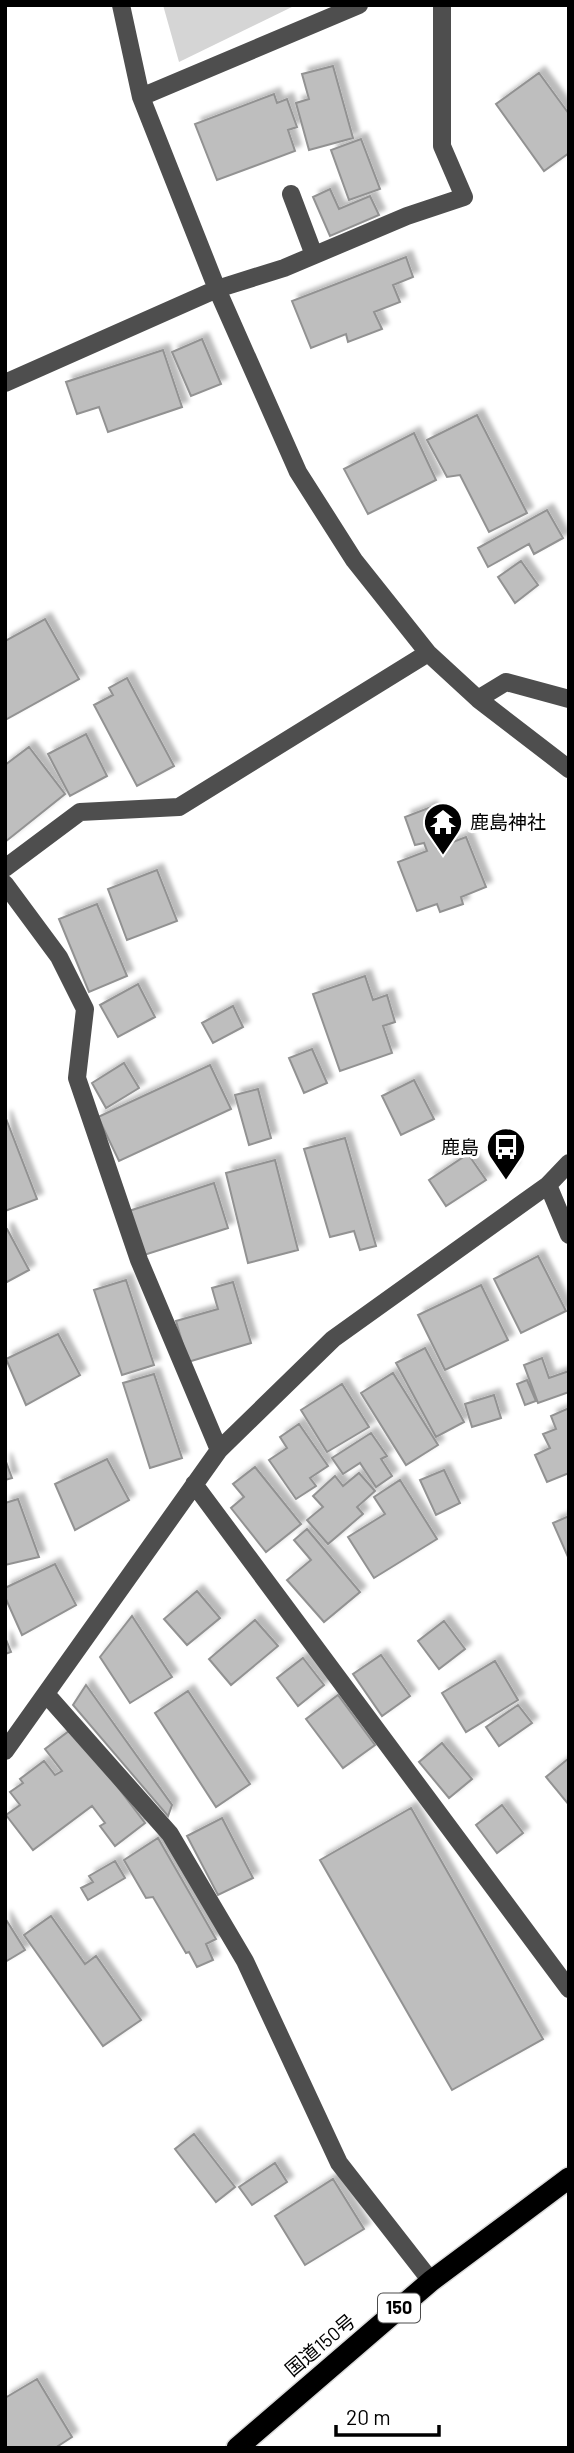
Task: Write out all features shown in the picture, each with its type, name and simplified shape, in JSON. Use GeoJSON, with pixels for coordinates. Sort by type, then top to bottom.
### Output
{"type":"FeatureCollection","features":[{"type":"Feature","properties":{"kind":"highway","name":"国道150号"},"geometry":{"type":"LineString","coordinates":[[237,2448],[431,2281],[569,2178]]}},
{"type":"Feature","properties":{"kind":"street"},"geometry":{"type":"LineString","coordinates":[[121,5],[141,97],[217,289],[298,472],[354,560],[428,653],[478,699],[569,769]]}},
{"type":"Feature","properties":{"kind":"street"},"geometry":{"type":"LineString","coordinates":[[141,97],[359,5]]}},
{"type":"Feature","properties":{"kind":"street"},"geometry":{"type":"LineString","coordinates":[[5,383],[217,289],[284,268],[407,216],[464,197],[442,146],[442,5]]}},
{"type":"Feature","properties":{"kind":"street"},"geometry":{"type":"LineString","coordinates":[[291,194],[314,255]]}},
{"type":"Feature","properties":{"kind":"street"},"geometry":{"type":"LineString","coordinates":[[5,869],[80,812],[179,807],[428,653]]}},
{"type":"Feature","properties":{"kind":"street"},"geometry":{"type":"LineString","coordinates":[[478,699],[506,682],[569,699]]}},
{"type":"Feature","properties":{"kind":"street"},"geometry":{"type":"LineString","coordinates":[[5,884],[59,957],[85,1009],[76,1078],[139,1260],[219,1450]]}},
{"type":"Feature","properties":{"kind":"street"},"geometry":{"type":"LineString","coordinates":[[5,1751],[219,1450],[333,1339],[548,1185],[569,1163]]}},
{"type":"Feature","properties":{"kind":"street"},"geometry":{"type":"LineString","coordinates":[[548,1185],[569,1235]]}},
{"type":"Feature","properties":{"kind":"street"},"geometry":{"type":"LineString","coordinates":[[194,1483],[569,1989]]}},
{"type":"Feature","properties":{"kind":"street"},"geometry":{"type":"LineString","coordinates":[[47,1695],[170,1834],[245,1961],[339,2163],[431,2281]]}},
{"type":"Feature","properties":{"kind":"shaded area"},"geometry":{"type":"Polygon","coordinates":[[[163,5],[296,5],[179,62],[163,5]]]}},
{"type":"Feature","properties":{"kind":"building"},"geometry":{"type":"Polygon","coordinates":[[[333,66],[353,138],[309,150],[296,103],[309,99],[302,74],[333,66]]]}},
{"type":"Feature","properties":{"kind":"building"},"geometry":{"type":"Polygon","coordinates":[[[539,73],[569,114],[569,153],[544,171],[496,104],[539,73]]]}},
{"type":"Feature","properties":{"kind":"building"},"geometry":{"type":"Polygon","coordinates":[[[274,94],[277,103],[287,99],[297,127],[288,130],[295,151],[217,180],[195,124],[274,94]]]}},
{"type":"Feature","properties":{"kind":"building"},"geometry":{"type":"Polygon","coordinates":[[[361,139],[380,189],[349,200],[331,150],[361,139]]]}},
{"type":"Feature","properties":{"kind":"building"},"geometry":{"type":"Polygon","coordinates":[[[330,189],[339,209],[370,196],[379,215],[330,236],[313,197],[330,189]]]}},
{"type":"Feature","properties":{"kind":"building"},"geometry":{"type":"Polygon","coordinates":[[[406,257],[413,277],[393,285],[400,302],[374,312],[382,329],[348,342],[346,334],[311,348],[292,301],[406,257]]]}},
{"type":"Feature","properties":{"kind":"building"},"geometry":{"type":"Polygon","coordinates":[[[202,339],[221,384],[191,396],[172,352],[202,339]]]}},
{"type":"Feature","properties":{"kind":"building"},"geometry":{"type":"Polygon","coordinates":[[[163,350],[182,407],[108,432],[99,407],[77,414],[66,382],[163,350]]]}},
{"type":"Feature","properties":{"kind":"building"},"geometry":{"type":"Polygon","coordinates":[[[477,415],[527,513],[489,532],[460,475],[447,477],[427,440],[477,415]]]}},
{"type":"Feature","properties":{"kind":"building"},"geometry":{"type":"Polygon","coordinates":[[[414,433],[436,480],[368,514],[344,469],[414,433]]]}},
{"type":"Feature","properties":{"kind":"building"},"geometry":{"type":"Polygon","coordinates":[[[547,510],[563,538],[534,554],[529,544],[488,567],[478,548],[547,510]]]}},
{"type":"Feature","properties":{"kind":"building"},"geometry":{"type":"Polygon","coordinates":[[[521,561],[538,585],[515,603],[498,577],[521,561]]]}},
{"type":"Feature","properties":{"kind":"building"},"geometry":{"type":"Polygon","coordinates":[[[45,619],[79,679],[5,720],[5,641],[45,619]]]}},
{"type":"Feature","properties":{"kind":"building"},"geometry":{"type":"Polygon","coordinates":[[[127,678],[174,766],[137,786],[94,705],[113,695],[109,688],[127,678]]]}},
{"type":"Feature","properties":{"kind":"building"},"geometry":{"type":"Polygon","coordinates":[[[86,734],[107,776],[70,796],[48,754],[86,734]]]}},
{"type":"Feature","properties":{"kind":"building"},"geometry":{"type":"Polygon","coordinates":[[[29,747],[65,794],[5,842],[5,765],[29,747]]]}},
{"type":"Feature","properties":{"kind":"building","name":"鹿島神社"},"geometry":{"type":"Polygon","coordinates":[[[431,807],[441,835],[433,838],[437,848],[466,837],[486,887],[461,897],[463,904],[440,912],[437,904],[417,911],[398,862],[427,851],[424,843],[415,845],[405,817],[431,807]]]}},
{"type":"Feature","properties":{"kind":"building"},"geometry":{"type":"Polygon","coordinates":[[[157,870],[177,921],[127,940],[108,889],[157,870]]]}},
{"type":"Feature","properties":{"kind":"building"},"geometry":{"type":"Polygon","coordinates":[[[97,904],[127,976],[89,992],[59,919],[97,904]]]}},
{"type":"Feature","properties":{"kind":"building"},"geometry":{"type":"Polygon","coordinates":[[[365,976],[373,1000],[387,995],[395,1022],[383,1026],[392,1053],[340,1071],[313,994],[365,976]]]}},
{"type":"Feature","properties":{"kind":"building"},"geometry":{"type":"Polygon","coordinates":[[[138,984],[155,1017],[118,1037],[100,1005],[138,984]]]}},
{"type":"Feature","properties":{"kind":"building"},"geometry":{"type":"Polygon","coordinates":[[[233,1006],[243,1027],[213,1043],[202,1023],[233,1006]]]}},
{"type":"Feature","properties":{"kind":"building"},"geometry":{"type":"Polygon","coordinates":[[[312,1049],[327,1083],[304,1093],[289,1058],[312,1049]]]}},
{"type":"Feature","properties":{"kind":"building"},"geometry":{"type":"Polygon","coordinates":[[[124,1063],[139,1088],[106,1108],[92,1083],[124,1063]]]}},
{"type":"Feature","properties":{"kind":"building"},"geometry":{"type":"Polygon","coordinates":[[[210,1065],[231,1109],[119,1161],[98,1117],[210,1065]]]}},
{"type":"Feature","properties":{"kind":"building"},"geometry":{"type":"Polygon","coordinates":[[[414,1080],[434,1119],[401,1135],[382,1096],[414,1080]]]}},
{"type":"Feature","properties":{"kind":"building"},"geometry":{"type":"Polygon","coordinates":[[[258,1089],[271,1138],[249,1145],[235,1095],[258,1089]]]}},
{"type":"Feature","properties":{"kind":"building"},"geometry":{"type":"Polygon","coordinates":[[[5,1116],[37,1199],[5,1211],[5,1116]]]}},
{"type":"Feature","properties":{"kind":"building"},"geometry":{"type":"Polygon","coordinates":[[[345,1138],[376,1246],[360,1250],[354,1231],[330,1237],[304,1149],[345,1138]]]}},
{"type":"Feature","properties":{"kind":"building"},"geometry":{"type":"Polygon","coordinates":[[[468,1154],[486,1180],[446,1206],[429,1180],[468,1154]]]}},
{"type":"Feature","properties":{"kind":"building"},"geometry":{"type":"Polygon","coordinates":[[[505,1158],[513,1167],[505,1175],[497,1165],[505,1158]]]}},
{"type":"Feature","properties":{"kind":"building"},"geometry":{"type":"Polygon","coordinates":[[[275,1160],[298,1250],[248,1263],[226,1173],[275,1160]]]}},
{"type":"Feature","properties":{"kind":"building"},"geometry":{"type":"Polygon","coordinates":[[[214,1183],[228,1228],[144,1255],[129,1211],[214,1183]]]}},
{"type":"Feature","properties":{"kind":"building"},"geometry":{"type":"Polygon","coordinates":[[[7,1229],[29,1270],[5,1283],[5,1230],[7,1229]]]}},
{"type":"Feature","properties":{"kind":"building"},"geometry":{"type":"Polygon","coordinates":[[[538,1256],[566,1311],[521,1333],[494,1279],[538,1256]]]}},
{"type":"Feature","properties":{"kind":"building"},"geometry":{"type":"Polygon","coordinates":[[[126,1280],[154,1365],[122,1375],[94,1290],[126,1280]]]}},
{"type":"Feature","properties":{"kind":"building"},"geometry":{"type":"Polygon","coordinates":[[[233,1282],[251,1343],[188,1362],[176,1321],[218,1309],[212,1288],[233,1282]]]}},
{"type":"Feature","properties":{"kind":"building"},"geometry":{"type":"Polygon","coordinates":[[[481,1285],[508,1340],[445,1370],[418,1315],[481,1285]]]}},
{"type":"Feature","properties":{"kind":"building"},"geometry":{"type":"Polygon","coordinates":[[[58,1334],[80,1375],[26,1405],[6,1359],[58,1334]]]}},
{"type":"Feature","properties":{"kind":"building"},"geometry":{"type":"Polygon","coordinates":[[[425,1348],[464,1422],[436,1437],[396,1363],[425,1348]]]}},
{"type":"Feature","properties":{"kind":"building"},"geometry":{"type":"Polygon","coordinates":[[[542,1358],[549,1378],[569,1371],[569,1392],[538,1403],[524,1365],[542,1358]]]}},
{"type":"Feature","properties":{"kind":"building"},"geometry":{"type":"Polygon","coordinates":[[[393,1373],[438,1445],[406,1465],[361,1393],[393,1373]]]}},
{"type":"Feature","properties":{"kind":"building"},"geometry":{"type":"Polygon","coordinates":[[[154,1374],[182,1458],[150,1468],[123,1383],[154,1374]]]}},
{"type":"Feature","properties":{"kind":"building"},"geometry":{"type":"Polygon","coordinates":[[[527,1380],[536,1401],[525,1405],[517,1384],[527,1380]]]}},
{"type":"Feature","properties":{"kind":"building"},"geometry":{"type":"Polygon","coordinates":[[[342,1384],[369,1427],[327,1452],[301,1410],[342,1384]]]}},
{"type":"Feature","properties":{"kind":"building"},"geometry":{"type":"Polygon","coordinates":[[[494,1395],[501,1418],[472,1427],[465,1404],[494,1395]]]}},
{"type":"Feature","properties":{"kind":"building"},"geometry":{"type":"Polygon","coordinates":[[[569,1408],[569,1473],[547,1482],[535,1455],[550,1448],[543,1434],[556,1429],[551,1416],[569,1408]]]}},
{"type":"Feature","properties":{"kind":"building"},"geometry":{"type":"Polygon","coordinates":[[[299,1424],[328,1466],[310,1478],[316,1486],[296,1499],[269,1460],[287,1448],[280,1437],[299,1424]]]}},
{"type":"Feature","properties":{"kind":"building"},"geometry":{"type":"Polygon","coordinates":[[[371,1433],[387,1456],[381,1459],[392,1476],[376,1487],[360,1463],[343,1474],[332,1458],[371,1433]]]}},
{"type":"Feature","properties":{"kind":"building"},"geometry":{"type":"Polygon","coordinates":[[[5,1459],[12,1478],[5,1480],[5,1459]]]}},
{"type":"Feature","properties":{"kind":"building"},"geometry":{"type":"Polygon","coordinates":[[[107,1459],[129,1500],[75,1530],[55,1484],[107,1459]]]}},
{"type":"Feature","properties":{"kind":"building"},"geometry":{"type":"Polygon","coordinates":[[[255,1467],[301,1524],[266,1552],[231,1508],[244,1497],[233,1484],[255,1467]]]}},
{"type":"Feature","properties":{"kind":"building"},"geometry":{"type":"Polygon","coordinates":[[[444,1470],[460,1503],[436,1515],[420,1480],[444,1470]]]}},
{"type":"Feature","properties":{"kind":"building"},"geometry":{"type":"Polygon","coordinates":[[[359,1473],[375,1491],[357,1507],[363,1514],[328,1544],[307,1520],[323,1507],[313,1496],[335,1476],[343,1486],[359,1473]]]}},
{"type":"Feature","properties":{"kind":"building"},"geometry":{"type":"Polygon","coordinates":[[[400,1480],[437,1539],[374,1578],[348,1537],[385,1514],[374,1497],[400,1480]]]}},
{"type":"Feature","properties":{"kind":"building"},"geometry":{"type":"Polygon","coordinates":[[[18,1499],[39,1557],[5,1565],[5,1503],[18,1499]]]}},
{"type":"Feature","properties":{"kind":"building"},"geometry":{"type":"Polygon","coordinates":[[[569,1516],[569,1557],[568,1557],[553,1523],[569,1516]]]}},
{"type":"Feature","properties":{"kind":"building"},"geometry":{"type":"Polygon","coordinates":[[[307,1529],[360,1592],[324,1622],[287,1580],[311,1560],[294,1540],[307,1529]]]}},
{"type":"Feature","properties":{"kind":"building"},"geometry":{"type":"Polygon","coordinates":[[[55,1564],[76,1605],[22,1635],[5,1597],[5,1588],[55,1564]]]}},
{"type":"Feature","properties":{"kind":"building"},"geometry":{"type":"Polygon","coordinates":[[[197,1591],[220,1618],[187,1645],[164,1619],[197,1591]]]}},
{"type":"Feature","properties":{"kind":"building"},"geometry":{"type":"Polygon","coordinates":[[[132,1616],[172,1677],[130,1703],[100,1657],[132,1616]]]}},
{"type":"Feature","properties":{"kind":"building"},"geometry":{"type":"Polygon","coordinates":[[[255,1620],[278,1646],[231,1685],[209,1659],[255,1620]]]}},
{"type":"Feature","properties":{"kind":"building"},"geometry":{"type":"Polygon","coordinates":[[[444,1621],[465,1649],[439,1669],[418,1641],[444,1621]]]}},
{"type":"Feature","properties":{"kind":"building"},"geometry":{"type":"Polygon","coordinates":[[[5,1637],[11,1652],[5,1654],[5,1637]]]}},
{"type":"Feature","properties":{"kind":"building"},"geometry":{"type":"Polygon","coordinates":[[[381,1655],[410,1696],[382,1716],[353,1674],[381,1655]]]}},
{"type":"Feature","properties":{"kind":"building"},"geometry":{"type":"Polygon","coordinates":[[[303,1658],[324,1685],[298,1706],[277,1678],[303,1658]]]}},
{"type":"Feature","properties":{"kind":"building"},"geometry":{"type":"Polygon","coordinates":[[[495,1661],[518,1700],[466,1732],[442,1693],[495,1661]]]}},
{"type":"Feature","properties":{"kind":"building"},"geometry":{"type":"Polygon","coordinates":[[[86,1685],[172,1805],[168,1816],[73,1705],[86,1685]]]}},
{"type":"Feature","properties":{"kind":"building"},"geometry":{"type":"Polygon","coordinates":[[[188,1691],[250,1784],[216,1807],[155,1713],[188,1691]]]}},
{"type":"Feature","properties":{"kind":"building"},"geometry":{"type":"Polygon","coordinates":[[[338,1695],[375,1745],[343,1768],[306,1719],[338,1695]]]}},
{"type":"Feature","properties":{"kind":"building"},"geometry":{"type":"Polygon","coordinates":[[[518,1705],[532,1723],[499,1746],[486,1727],[518,1705]]]}},
{"type":"Feature","properties":{"kind":"building"},"geometry":{"type":"Polygon","coordinates":[[[73,1728],[145,1823],[115,1846],[100,1826],[105,1823],[92,1806],[33,1850],[6,1815],[20,1805],[10,1792],[23,1783],[20,1779],[44,1761],[55,1775],[62,1771],[45,1749],[73,1728]]]}},
{"type":"Feature","properties":{"kind":"building"},"geometry":{"type":"Polygon","coordinates":[[[442,1743],[472,1779],[449,1798],[419,1762],[442,1743]]]}},
{"type":"Feature","properties":{"kind":"building"},"geometry":{"type":"Polygon","coordinates":[[[569,1758],[569,1805],[546,1777],[569,1758]]]}},
{"type":"Feature","properties":{"kind":"building"},"geometry":{"type":"Polygon","coordinates":[[[502,1805],[523,1833],[497,1853],[476,1825],[502,1805]]]}},
{"type":"Feature","properties":{"kind":"building"},"geometry":{"type":"Polygon","coordinates":[[[411,1808],[543,2039],[452,2090],[320,1860],[411,1808]]]}},
{"type":"Feature","properties":{"kind":"building"},"geometry":{"type":"Polygon","coordinates":[[[222,1818],[253,1878],[218,1895],[187,1836],[222,1818]]]}},
{"type":"Feature","properties":{"kind":"building"},"geometry":{"type":"Polygon","coordinates":[[[158,1838],[216,1939],[206,1944],[213,1960],[197,1967],[153,1897],[146,1898],[124,1860],[158,1838]]]}},
{"type":"Feature","properties":{"kind":"building"},"geometry":{"type":"Polygon","coordinates":[[[115,1861],[125,1878],[88,1900],[81,1888],[93,1882],[89,1876],[115,1861]]]}},
{"type":"Feature","properties":{"kind":"building"},"geometry":{"type":"Polygon","coordinates":[[[51,1916],[85,1964],[96,1956],[141,2020],[103,2046],[24,1935],[51,1916]]]}},
{"type":"Feature","properties":{"kind":"building"},"geometry":{"type":"Polygon","coordinates":[[[5,1918],[25,1950],[5,1962],[5,1918]]]}},
{"type":"Feature","properties":{"kind":"building"},"geometry":{"type":"Polygon","coordinates":[[[194,2134],[235,2187],[216,2202],[175,2149],[194,2134]]]}},
{"type":"Feature","properties":{"kind":"building"},"geometry":{"type":"Polygon","coordinates":[[[275,2163],[287,2182],[252,2205],[239,2187],[275,2163]]]}},
{"type":"Feature","properties":{"kind":"building"},"geometry":{"type":"Polygon","coordinates":[[[333,2179],[364,2229],[305,2265],[275,2216],[333,2179]]]}},
{"type":"Feature","properties":{"kind":"building"},"geometry":{"type":"Polygon","coordinates":[[[37,2379],[72,2437],[55,2448],[5,2448],[5,2398],[37,2379]]]}},
{"type":"Feature","properties":{"kind":"place","name":"鹿島神社"},"geometry":{"type":"Point","coordinates":[443,856]}},
{"type":"Feature","properties":{"kind":"place","name":"鹿島"},"geometry":{"type":"Point","coordinates":[506,1181]}}]}
